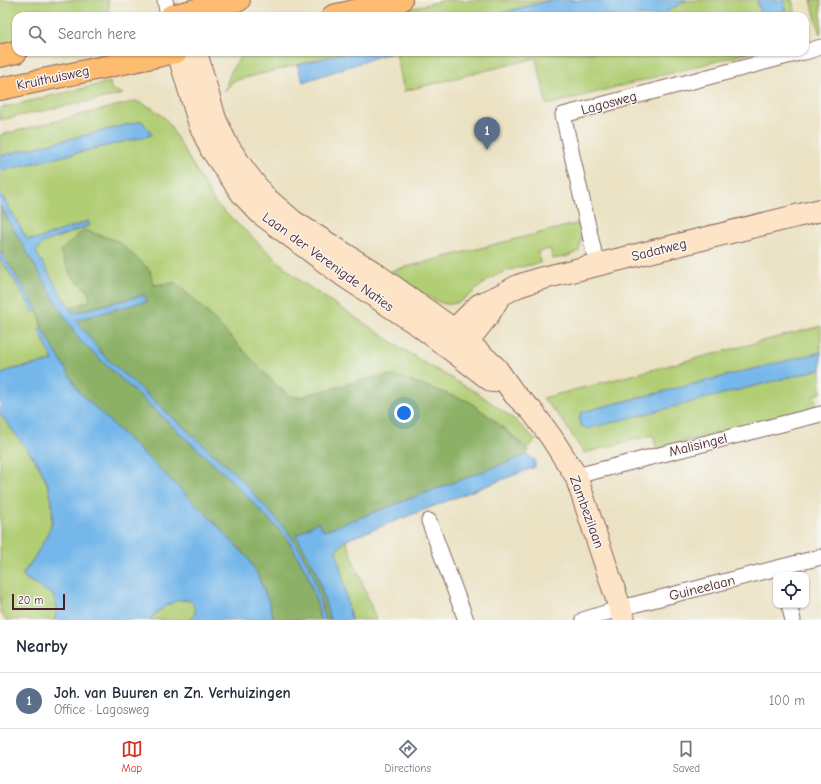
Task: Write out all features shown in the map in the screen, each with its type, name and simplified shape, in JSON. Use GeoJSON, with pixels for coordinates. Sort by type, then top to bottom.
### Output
{"type":"FeatureCollection","features":[{"type":"Feature","properties":{"kind":"main road"},"geometry":{"type":"LineString","coordinates":[[178,12],[239,0]]}},
{"type":"Feature","properties":{"kind":"main road"},"geometry":{"type":"LineString","coordinates":[[350,12],[401,0]]}},
{"type":"Feature","properties":{"kind":"main road"},"geometry":{"type":"LineString","coordinates":[[0,56],[12,53]]}},
{"type":"Feature","properties":{"kind":"main road","name":"Kruithuisweg"},"geometry":{"type":"LineString","coordinates":[[0,88],[157,56]]}},
{"type":"Feature","properties":{"kind":"street"},"geometry":{"type":"LineString","coordinates":[[165,0],[178,12]]}},
{"type":"Feature","properties":{"kind":"street","name":"Lagosweg"},"geometry":{"type":"LineString","coordinates":[[809,51],[821,47]]}},
{"type":"Feature","properties":{"kind":"street","name":"Laan der Verenigde Naties"},"geometry":{"type":"LineString","coordinates":[[178,56],[198,118],[211,149],[243,195],[261,214],[344,276],[420,326],[457,339]]}},
{"type":"Feature","properties":{"kind":"street","name":"Laan der Verenigde Naties"},"geometry":{"type":"LineString","coordinates":[[197,56],[215,119],[227,145],[265,197],[294,222],[373,272],[457,339]]}},
{"type":"Feature","properties":{"kind":"street","name":"Lagosweg"},"geometry":{"type":"LineString","coordinates":[[597,266],[563,115],[789,56]]}},
{"type":"Feature","properties":{"kind":"street","name":"Sadatweg"},"geometry":{"type":"LineString","coordinates":[[457,339],[489,314],[499,296],[518,286],[539,279],[821,210]]}},
{"type":"Feature","properties":{"kind":"street","name":"Zambezilaan"},"geometry":{"type":"LineString","coordinates":[[457,339],[488,379],[515,395],[532,411],[576,476],[622,614]]}},
{"type":"Feature","properties":{"kind":"street","name":"Malisingel"},"geometry":{"type":"LineString","coordinates":[[576,476],[821,414]]}},
{"type":"Feature","properties":{"kind":"street"},"geometry":{"type":"LineString","coordinates":[[429,521],[466,620]]}},
{"type":"Feature","properties":{"kind":"street","name":"Guineelaan"},"geometry":{"type":"LineString","coordinates":[[781,572],[821,557]]}},
{"type":"Feature","properties":{"kind":"street","name":"Guineelaan"},"geometry":{"type":"LineString","coordinates":[[583,620],[622,614],[773,574]]}},
{"type":"Feature","properties":{"kind":"street"},"geometry":{"type":"LineString","coordinates":[[790,608],[793,620]]}},
{"type":"Feature","properties":{"kind":"green space"},"geometry":{"type":"Polygon","coordinates":[[[0,0],[108,0],[109,12],[12,12],[12,42],[0,45],[0,0]]]}},
{"type":"Feature","properties":{"kind":"green space"},"geometry":{"type":"Polygon","coordinates":[[[445,0],[552,0],[504,12],[396,12],[445,0]]]}},
{"type":"Feature","properties":{"kind":"green space"},"geometry":{"type":"Polygon","coordinates":[[[687,0],[757,0],[760,12],[667,12],[687,0]]]}},
{"type":"Feature","properties":{"kind":"green space"},"geometry":{"type":"Polygon","coordinates":[[[784,0],[792,0],[795,12],[785,12],[784,0]]]}},
{"type":"Feature","properties":{"kind":"green space"},"geometry":{"type":"Polygon","coordinates":[[[811,0],[821,0],[820,35],[811,0]]]}},
{"type":"Feature","properties":{"kind":"green space"},"geometry":{"type":"Polygon","coordinates":[[[243,56],[332,56],[233,81],[225,91],[232,69],[243,56]]]}},
{"type":"Feature","properties":{"kind":"green space"},"geometry":{"type":"Polygon","coordinates":[[[397,56],[737,56],[547,105],[536,58],[404,91],[397,56]]]}},
{"type":"Feature","properties":{"kind":"green space"},"geometry":{"type":"Polygon","coordinates":[[[110,82],[111,89],[123,94],[0,120],[0,108],[110,82]]]}},
{"type":"Feature","properties":{"kind":"green space"},"geometry":{"type":"Polygon","coordinates":[[[136,101],[152,108],[166,119],[215,203],[300,281],[423,362],[479,394],[514,419],[536,440],[528,448],[468,401],[359,381],[300,397],[291,396],[274,382],[206,311],[175,283],[153,285],[71,276],[88,291],[90,302],[69,308],[36,252],[42,243],[89,226],[88,221],[39,239],[27,239],[0,192],[0,171],[152,135],[142,121],[0,156],[0,135],[136,101]]]}},
{"type":"Feature","properties":{"kind":"green space"},"geometry":{"type":"Polygon","coordinates":[[[0,206],[80,341],[234,483],[287,538],[307,573],[318,607],[320,620],[274,620],[268,600],[257,574],[248,558],[201,509],[79,392],[42,328],[38,311],[0,251],[0,206]]]}},
{"type":"Feature","properties":{"kind":"green space"},"geometry":{"type":"Polygon","coordinates":[[[579,223],[582,235],[579,251],[568,256],[553,259],[550,249],[538,252],[540,263],[502,273],[485,282],[464,299],[452,304],[446,304],[433,299],[390,271],[579,223]]]}},
{"type":"Feature","properties":{"kind":"green space"},"geometry":{"type":"Polygon","coordinates":[[[84,230],[118,241],[150,270],[153,285],[175,283],[206,311],[255,363],[289,395],[300,397],[387,375],[405,379],[468,401],[490,417],[529,451],[527,455],[324,531],[318,522],[296,535],[316,570],[330,620],[325,620],[322,606],[292,537],[239,477],[103,355],[76,320],[146,301],[144,295],[72,312],[69,308],[90,301],[88,291],[71,276],[60,251],[84,230]]]}},
{"type":"Feature","properties":{"kind":"green space"},"geometry":{"type":"Polygon","coordinates":[[[0,258],[34,312],[38,311],[42,328],[39,329],[53,361],[9,370],[0,375],[0,258]]]}},
{"type":"Feature","properties":{"kind":"green space"},"geometry":{"type":"Polygon","coordinates":[[[821,326],[821,352],[582,412],[587,428],[821,369],[821,393],[814,395],[817,407],[657,449],[653,435],[584,453],[562,420],[543,398],[821,326]]]}},
{"type":"Feature","properties":{"kind":"green space"},"geometry":{"type":"Polygon","coordinates":[[[0,414],[32,455],[48,486],[52,502],[52,519],[43,545],[23,574],[25,578],[53,595],[57,608],[55,620],[6,620],[0,611],[0,414]]]}},
{"type":"Feature","properties":{"kind":"green space"},"geometry":{"type":"Polygon","coordinates":[[[346,540],[376,620],[351,620],[336,551],[346,540]]]}},
{"type":"Feature","properties":{"kind":"green space"},"geometry":{"type":"Polygon","coordinates":[[[188,600],[193,604],[195,609],[195,614],[190,620],[150,620],[164,606],[172,602],[188,600]]]}},
{"type":"Feature","properties":{"kind":"water"},"geometry":{"type":"Polygon","coordinates":[[[552,0],[687,0],[667,12],[504,12],[552,0]]]}},
{"type":"Feature","properties":{"kind":"water"},"geometry":{"type":"Polygon","coordinates":[[[757,0],[784,0],[785,12],[760,12],[757,0]]]}},
{"type":"Feature","properties":{"kind":"water"},"geometry":{"type":"Polygon","coordinates":[[[332,56],[380,56],[303,82],[297,65],[332,56]]]}},
{"type":"Feature","properties":{"kind":"water"},"geometry":{"type":"Polygon","coordinates":[[[142,121],[152,135],[0,171],[0,156],[142,121]]]}},
{"type":"Feature","properties":{"kind":"water"},"geometry":{"type":"Polygon","coordinates":[[[0,192],[27,239],[39,239],[88,221],[90,225],[42,243],[36,252],[72,312],[144,295],[147,301],[76,320],[103,355],[239,477],[292,537],[312,571],[325,620],[320,620],[318,607],[307,573],[287,538],[234,483],[80,341],[0,206],[0,192]]]}},
{"type":"Feature","properties":{"kind":"water"},"geometry":{"type":"Polygon","coordinates":[[[0,251],[38,311],[34,312],[0,258],[0,251]]]}},
{"type":"Feature","properties":{"kind":"water"},"geometry":{"type":"Polygon","coordinates":[[[42,328],[79,392],[201,509],[248,558],[257,574],[268,600],[274,620],[190,620],[195,614],[193,605],[189,601],[183,600],[176,601],[168,605],[150,620],[55,620],[57,608],[53,595],[25,578],[23,574],[47,535],[53,520],[52,502],[48,485],[39,465],[0,414],[0,375],[9,370],[53,361],[39,329],[42,328]]]}},
{"type":"Feature","properties":{"kind":"water"},"geometry":{"type":"Polygon","coordinates":[[[821,352],[821,369],[587,429],[581,426],[579,418],[582,412],[821,352]]]}},
{"type":"Feature","properties":{"kind":"water"},"geometry":{"type":"Polygon","coordinates":[[[527,455],[535,460],[535,467],[346,540],[336,551],[351,620],[330,620],[316,570],[296,535],[318,522],[324,531],[527,455]]]}},
{"type":"Feature","properties":{"kind":"place","name":"Joh. van Buuren en Zn. Verhuizingen"},"geometry":{"type":"Point","coordinates":[487,150]}}]}
